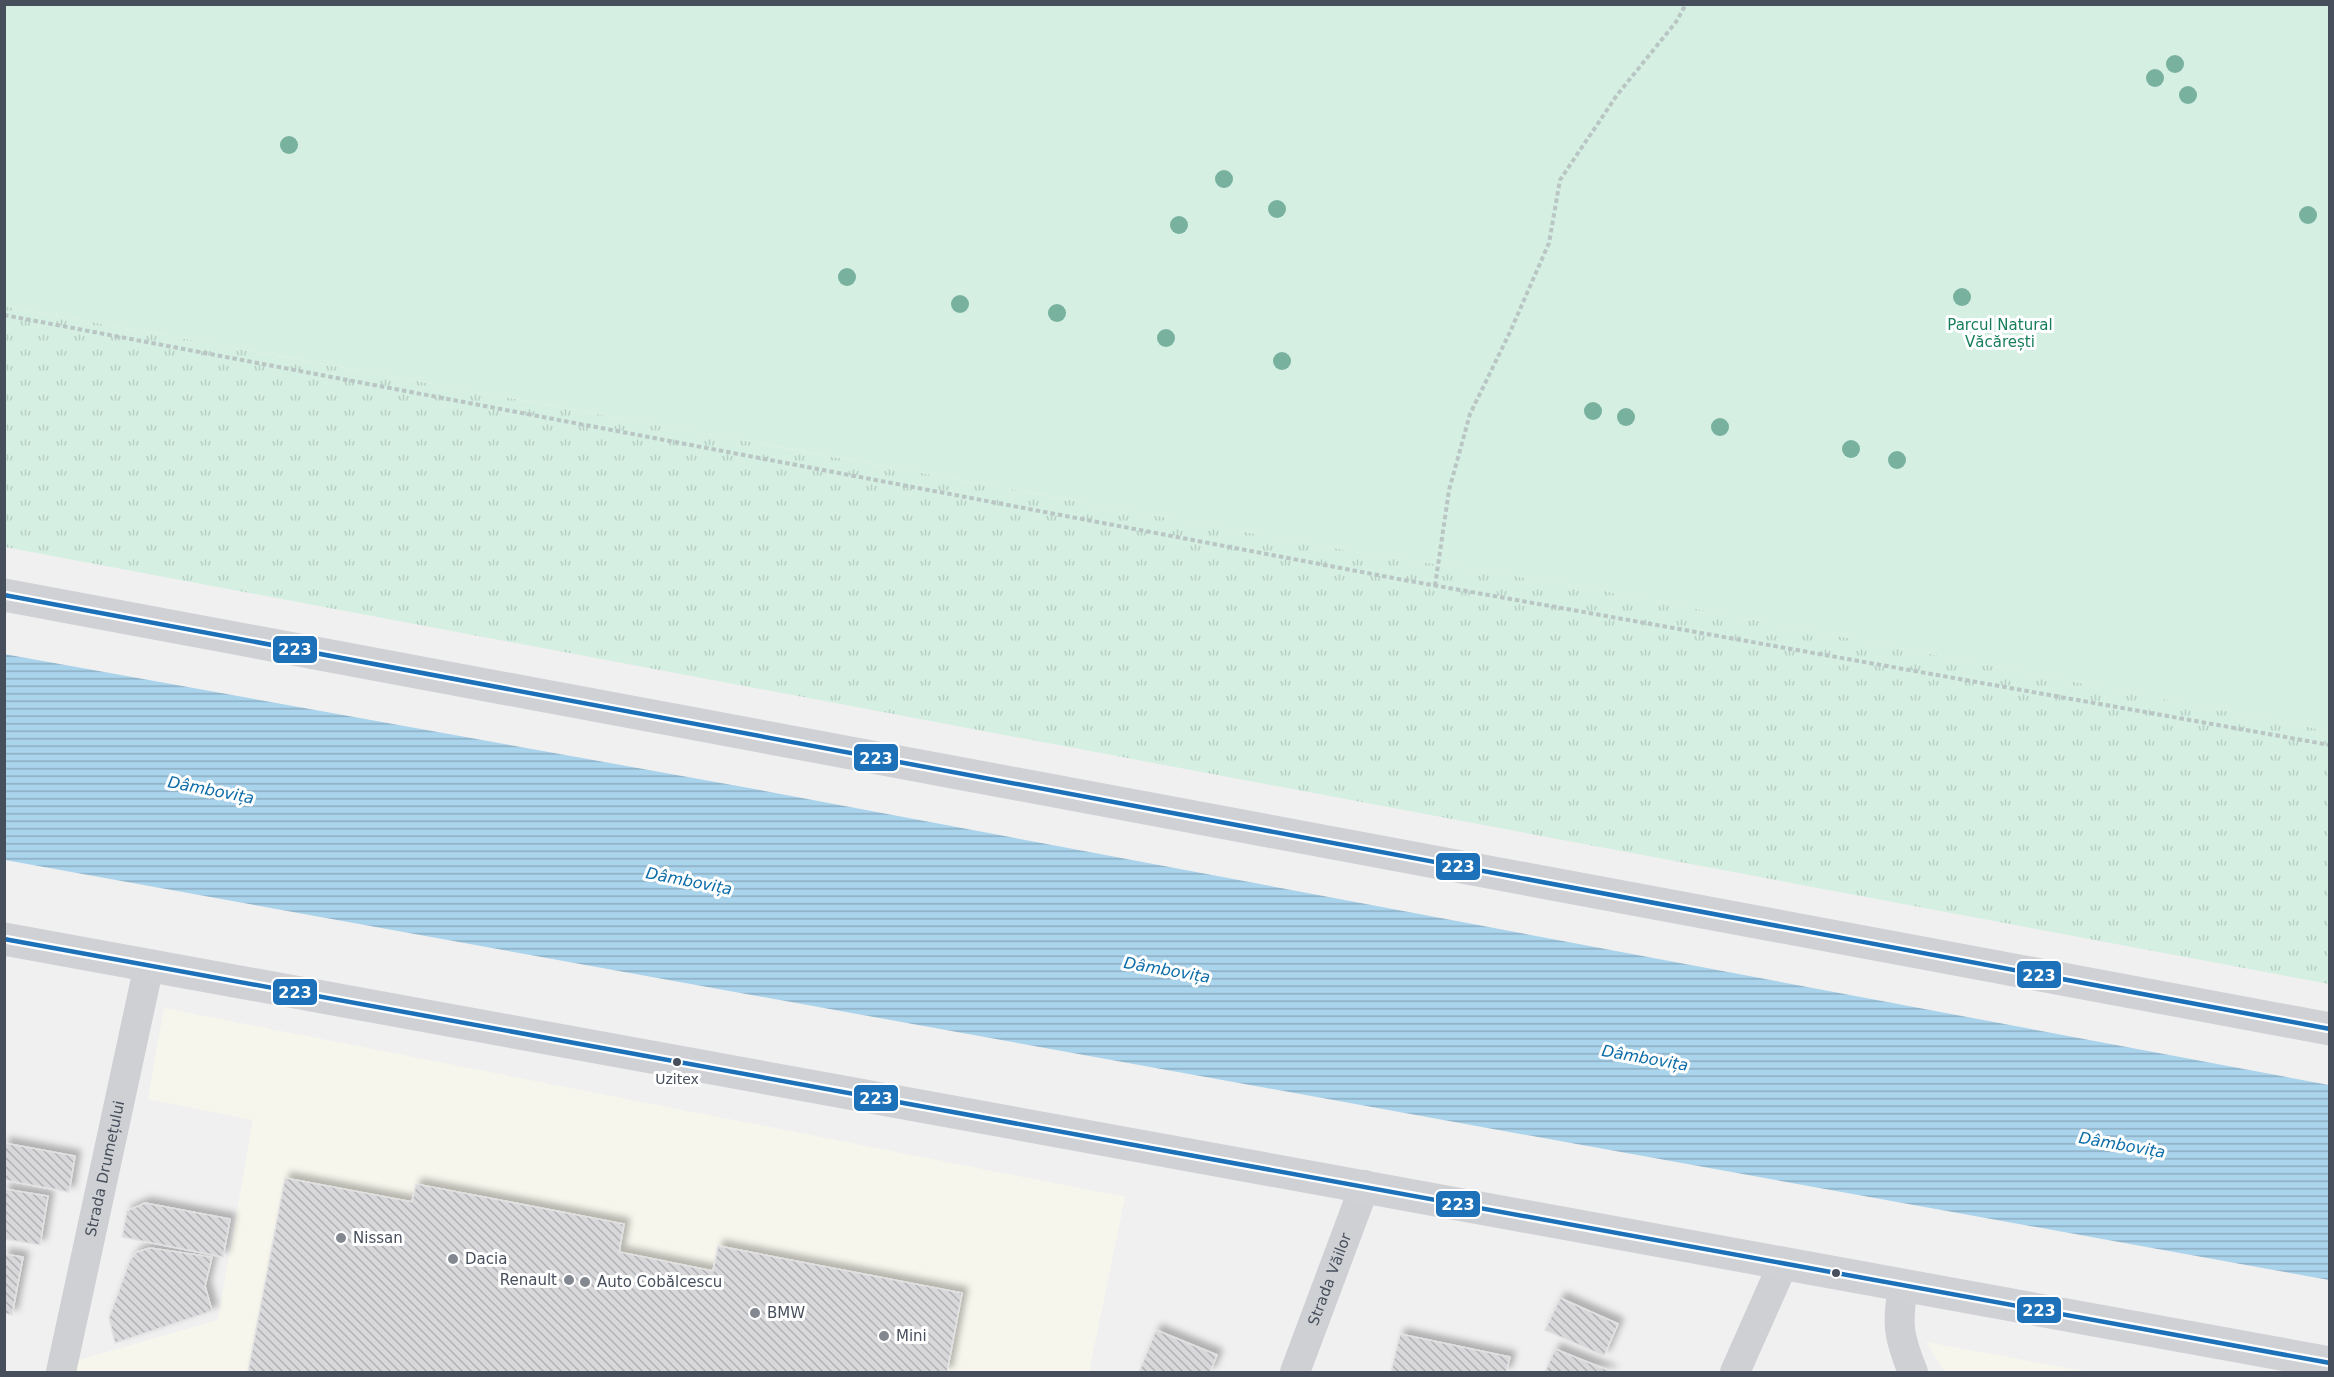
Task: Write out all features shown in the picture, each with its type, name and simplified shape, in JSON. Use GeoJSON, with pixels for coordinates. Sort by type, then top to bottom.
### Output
{"type":"FeatureCollection","features":[{"type":"Feature","properties":{"kind":"main road"},"geometry":{"type":"LineString","coordinates":[[4,595],[2330,1029]]}},
{"type":"Feature","properties":{"kind":"main road"},"geometry":{"type":"LineString","coordinates":[[4,939],[1365,1185],[2330,1363]]}},
{"type":"Feature","properties":{"kind":"street","name":"Strada Drumețului"},"geometry":{"type":"LineString","coordinates":[[61,1372],[149,965]]}},
{"type":"Feature","properties":{"kind":"street","name":"Strada Văilor"},"geometry":{"type":"LineString","coordinates":[[1295,1372],[1365,1185]]}},
{"type":"Feature","properties":{"kind":"street"},"geometry":{"type":"LineString","coordinates":[[1735,1372],[1784,1264]]}},
{"type":"Feature","properties":{"kind":"street"},"geometry":{"type":"LineString","coordinates":[[1903,1285],[1899,1332],[1912,1372]]}},
{"type":"Feature","properties":{"kind":"path"},"geometry":{"type":"LineString","coordinates":[[1435,586],[1449,490],[1470,414],[1510,332],[1549,243],[1560,180],[1617,95],[1676,22],[1686,4]]}},
{"type":"Feature","properties":{"kind":"path"},"geometry":{"type":"LineString","coordinates":[[4,315],[1435,586],[2330,745]]}},
{"type":"Feature","properties":{"kind":"shaded area"},"geometry":{"type":"Polygon","coordinates":[[[164,1008],[1125,1197],[1089,1372],[75,1372],[79,1360],[218,1320],[253,1120],[148,1099],[164,1008]]]}},
{"type":"Feature","properties":{"kind":"shaded area"},"geometry":{"type":"Polygon","coordinates":[[[1926,1342],[2089,1372],[1945,1372],[1926,1342]]]}},
{"type":"Feature","properties":{"kind":"green space","name":"Parcul Natural Văcărești"},"geometry":{"type":"Polygon","coordinates":[[[4,5],[2329,5],[2329,731],[1568,584],[1356,552],[5,306],[4,5]]]}},
{"type":"Feature","properties":{"kind":"green space"},"geometry":{"type":"Polygon","coordinates":[[[4,306],[1356,552],[1568,584],[2329,731],[2329,984],[5,547],[4,306]]]}},
{"type":"Feature","properties":{"kind":"water","name":"Dâmbovița"},"geometry":{"type":"Polygon","coordinates":[[[4,654],[760,790],[2329,1085],[2329,1280],[5,860],[4,654]]]}},
{"type":"Feature","properties":{"kind":"building"},"geometry":{"type":"Polygon","coordinates":[[[4,1143],[75,1156],[69,1192],[4,1180],[4,1143]]]}},
{"type":"Feature","properties":{"kind":"building","name":"Auto Cobălcescu"},"geometry":{"type":"Polygon","coordinates":[[[285,1178],[412,1202],[416,1184],[624,1224],[619,1252],[713,1271],[718,1246],[962,1293],[947,1372],[248,1372],[285,1178]]]}},
{"type":"Feature","properties":{"kind":"building"},"geometry":{"type":"Polygon","coordinates":[[[4,1189],[48,1196],[40,1245],[4,1239],[4,1189]]]}},
{"type":"Feature","properties":{"kind":"building"},"geometry":{"type":"Polygon","coordinates":[[[145,1203],[230,1219],[223,1257],[122,1237],[127,1211],[145,1203]]]}},
{"type":"Feature","properties":{"kind":"building"},"geometry":{"type":"Polygon","coordinates":[[[150,1248],[212,1257],[205,1286],[212,1311],[115,1343],[109,1318],[130,1260],[137,1252],[150,1248]]]}},
{"type":"Feature","properties":{"kind":"building"},"geometry":{"type":"Polygon","coordinates":[[[4,1254],[23,1257],[12,1315],[4,1313],[4,1254]]]}},
{"type":"Feature","properties":{"kind":"building"},"geometry":{"type":"Polygon","coordinates":[[[1560,1298],[1618,1324],[1604,1356],[1545,1330],[1560,1298]]]}},
{"type":"Feature","properties":{"kind":"building"},"geometry":{"type":"Polygon","coordinates":[[[1156,1330],[1217,1355],[1210,1372],[1139,1372],[1156,1330]]]}},
{"type":"Feature","properties":{"kind":"building"},"geometry":{"type":"Polygon","coordinates":[[[1400,1334],[1510,1357],[1506,1372],[1391,1372],[1400,1334]]]}},
{"type":"Feature","properties":{"kind":"building"},"geometry":{"type":"Polygon","coordinates":[[[1555,1349],[1612,1372],[1545,1372],[1555,1349]]]}},
{"type":"Feature","properties":{"kind":"transit line","name":"223"},"geometry":{"type":"LineString","coordinates":[[4,595],[2330,1029]]}},
{"type":"Feature","properties":{"kind":"transit line","name":"223"},"geometry":{"type":"LineString","coordinates":[[4,939],[2330,1363]]}},
{"type":"Feature","properties":{"kind":"place","name":"Uzitex"},"geometry":{"type":"Point","coordinates":[677,1062]}},
{"type":"Feature","properties":{"kind":"place","name":"Nissan"},"geometry":{"type":"Point","coordinates":[341,1238]}},
{"type":"Feature","properties":{"kind":"place","name":"Dacia"},"geometry":{"type":"Point","coordinates":[453,1259]}},
{"type":"Feature","properties":{"kind":"place","name":"Renault"},"geometry":{"type":"Point","coordinates":[569,1280]}},
{"type":"Feature","properties":{"kind":"place","name":"Auto Cobălcescu"},"geometry":{"type":"Point","coordinates":[585,1282]}},
{"type":"Feature","properties":{"kind":"place","name":"BMW"},"geometry":{"type":"Point","coordinates":[755,1313]}},
{"type":"Feature","properties":{"kind":"place","name":"Mini"},"geometry":{"type":"Point","coordinates":[884,1336]}}]}
